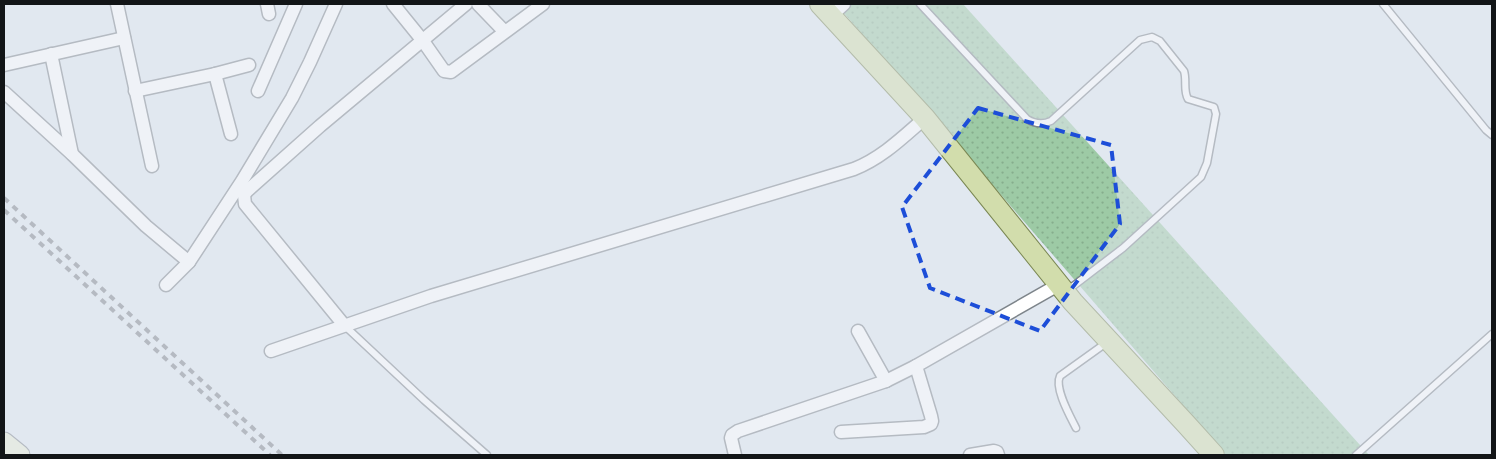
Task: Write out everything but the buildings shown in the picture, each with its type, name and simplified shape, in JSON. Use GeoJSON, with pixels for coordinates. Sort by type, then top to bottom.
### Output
{"type":"FeatureCollection","features":[{"type":"Feature","properties":{"kind":"main road"},"geometry":{"type":"LineString","coordinates":[[831,8],[925,118],[1062,289],[1214,455]]}},
{"type":"Feature","properties":{"kind":"main road"},"geometry":{"type":"LineString","coordinates":[[4,442],[20,455]]}},
{"type":"Feature","properties":{"kind":"street"},"geometry":{"type":"LineString","coordinates":[[117,4],[152,166]]}},
{"type":"Feature","properties":{"kind":"street"},"geometry":{"type":"LineString","coordinates":[[258,91],[296,4]]}},
{"type":"Feature","properties":{"kind":"street"},"geometry":{"type":"LineString","coordinates":[[166,285],[189,262],[242,181],[292,98],[336,4]]}},
{"type":"Feature","properties":{"kind":"street"},"geometry":{"type":"LineString","coordinates":[[393,4],[444,71],[451,72],[534,6]]}},
{"type":"Feature","properties":{"kind":"street"},"geometry":{"type":"LineString","coordinates":[[344,325],[245,204],[244,195],[320,126],[466,4]]}},
{"type":"Feature","properties":{"kind":"street"},"geometry":{"type":"LineString","coordinates":[[478,4],[504,31]]}},
{"type":"Feature","properties":{"kind":"street"},"geometry":{"type":"LineString","coordinates":[[4,65],[124,38]]}},
{"type":"Feature","properties":{"kind":"street"},"geometry":{"type":"LineString","coordinates":[[52,54],[72,154]]}},
{"type":"Feature","properties":{"kind":"street"},"geometry":{"type":"LineString","coordinates":[[135,91],[249,65]]}},
{"type":"Feature","properties":{"kind":"street"},"geometry":{"type":"LineString","coordinates":[[215,74],[231,134]]}},
{"type":"Feature","properties":{"kind":"street"},"geometry":{"type":"LineString","coordinates":[[4,92],[72,154],[146,226],[189,262]]}},
{"type":"Feature","properties":{"kind":"street"},"geometry":{"type":"LineString","coordinates":[[271,351],[431,296],[854,170],[868,164],[883,154],[925,118]]}},
{"type":"Feature","properties":{"kind":"street"},"geometry":{"type":"LineString","coordinates":[[735,455],[731,438],[738,431],[886,381],[1062,289]]}},
{"type":"Feature","properties":{"kind":"street"},"geometry":{"type":"LineString","coordinates":[[858,331],[886,381]]}},
{"type":"Feature","properties":{"kind":"street"},"geometry":{"type":"LineString","coordinates":[[841,432],[924,427],[931,424],[931,416],[916,366]]}},
{"type":"Feature","properties":{"kind":"street"},"geometry":{"type":"LineString","coordinates":[[970,455],[994,451],[998,455]]}},
{"type":"Feature","properties":{"kind":"lane"},"geometry":{"type":"LineString","coordinates":[[920,4],[1027,119],[1034,123],[1046,124],[1051,121],[1140,40],[1152,37],[1160,41],[1184,70],[1188,99],[1211,106],[1215,110],[1216,114],[1207,163],[1201,177],[1123,248],[1062,289]]}},
{"type":"Feature","properties":{"kind":"lane"},"geometry":{"type":"LineString","coordinates":[[1383,4],[1492,135]]}},
{"type":"Feature","properties":{"kind":"lane"},"geometry":{"type":"LineString","coordinates":[[344,325],[424,400],[487,455]]}},
{"type":"Feature","properties":{"kind":"lane"},"geometry":{"type":"LineString","coordinates":[[1356,455],[1492,334]]}},
{"type":"Feature","properties":{"kind":"lane"},"geometry":{"type":"LineString","coordinates":[[1076,428],[1059,389],[1058,380],[1060,376],[1109,340]]}},
{"type":"Feature","properties":{"kind":"highlighted area"},"geometry":{"type":"Polygon","coordinates":[[[978,108],[1111,145],[1120,224],[1040,331],[930,288],[902,207],[978,108]]]}},
{"type":"Feature","properties":{"kind":"green space"},"geometry":{"type":"Polygon","coordinates":[[[836,4],[963,4],[1369,455],[1226,455],[836,4]]]}},
{"type":"Feature","properties":{"kind":"railway"},"geometry":{"type":"LineString","coordinates":[[4,198],[282,455]]}},
{"type":"Feature","properties":{"kind":"railway"},"geometry":{"type":"LineString","coordinates":[[4,210],[270,455]]}}]}
